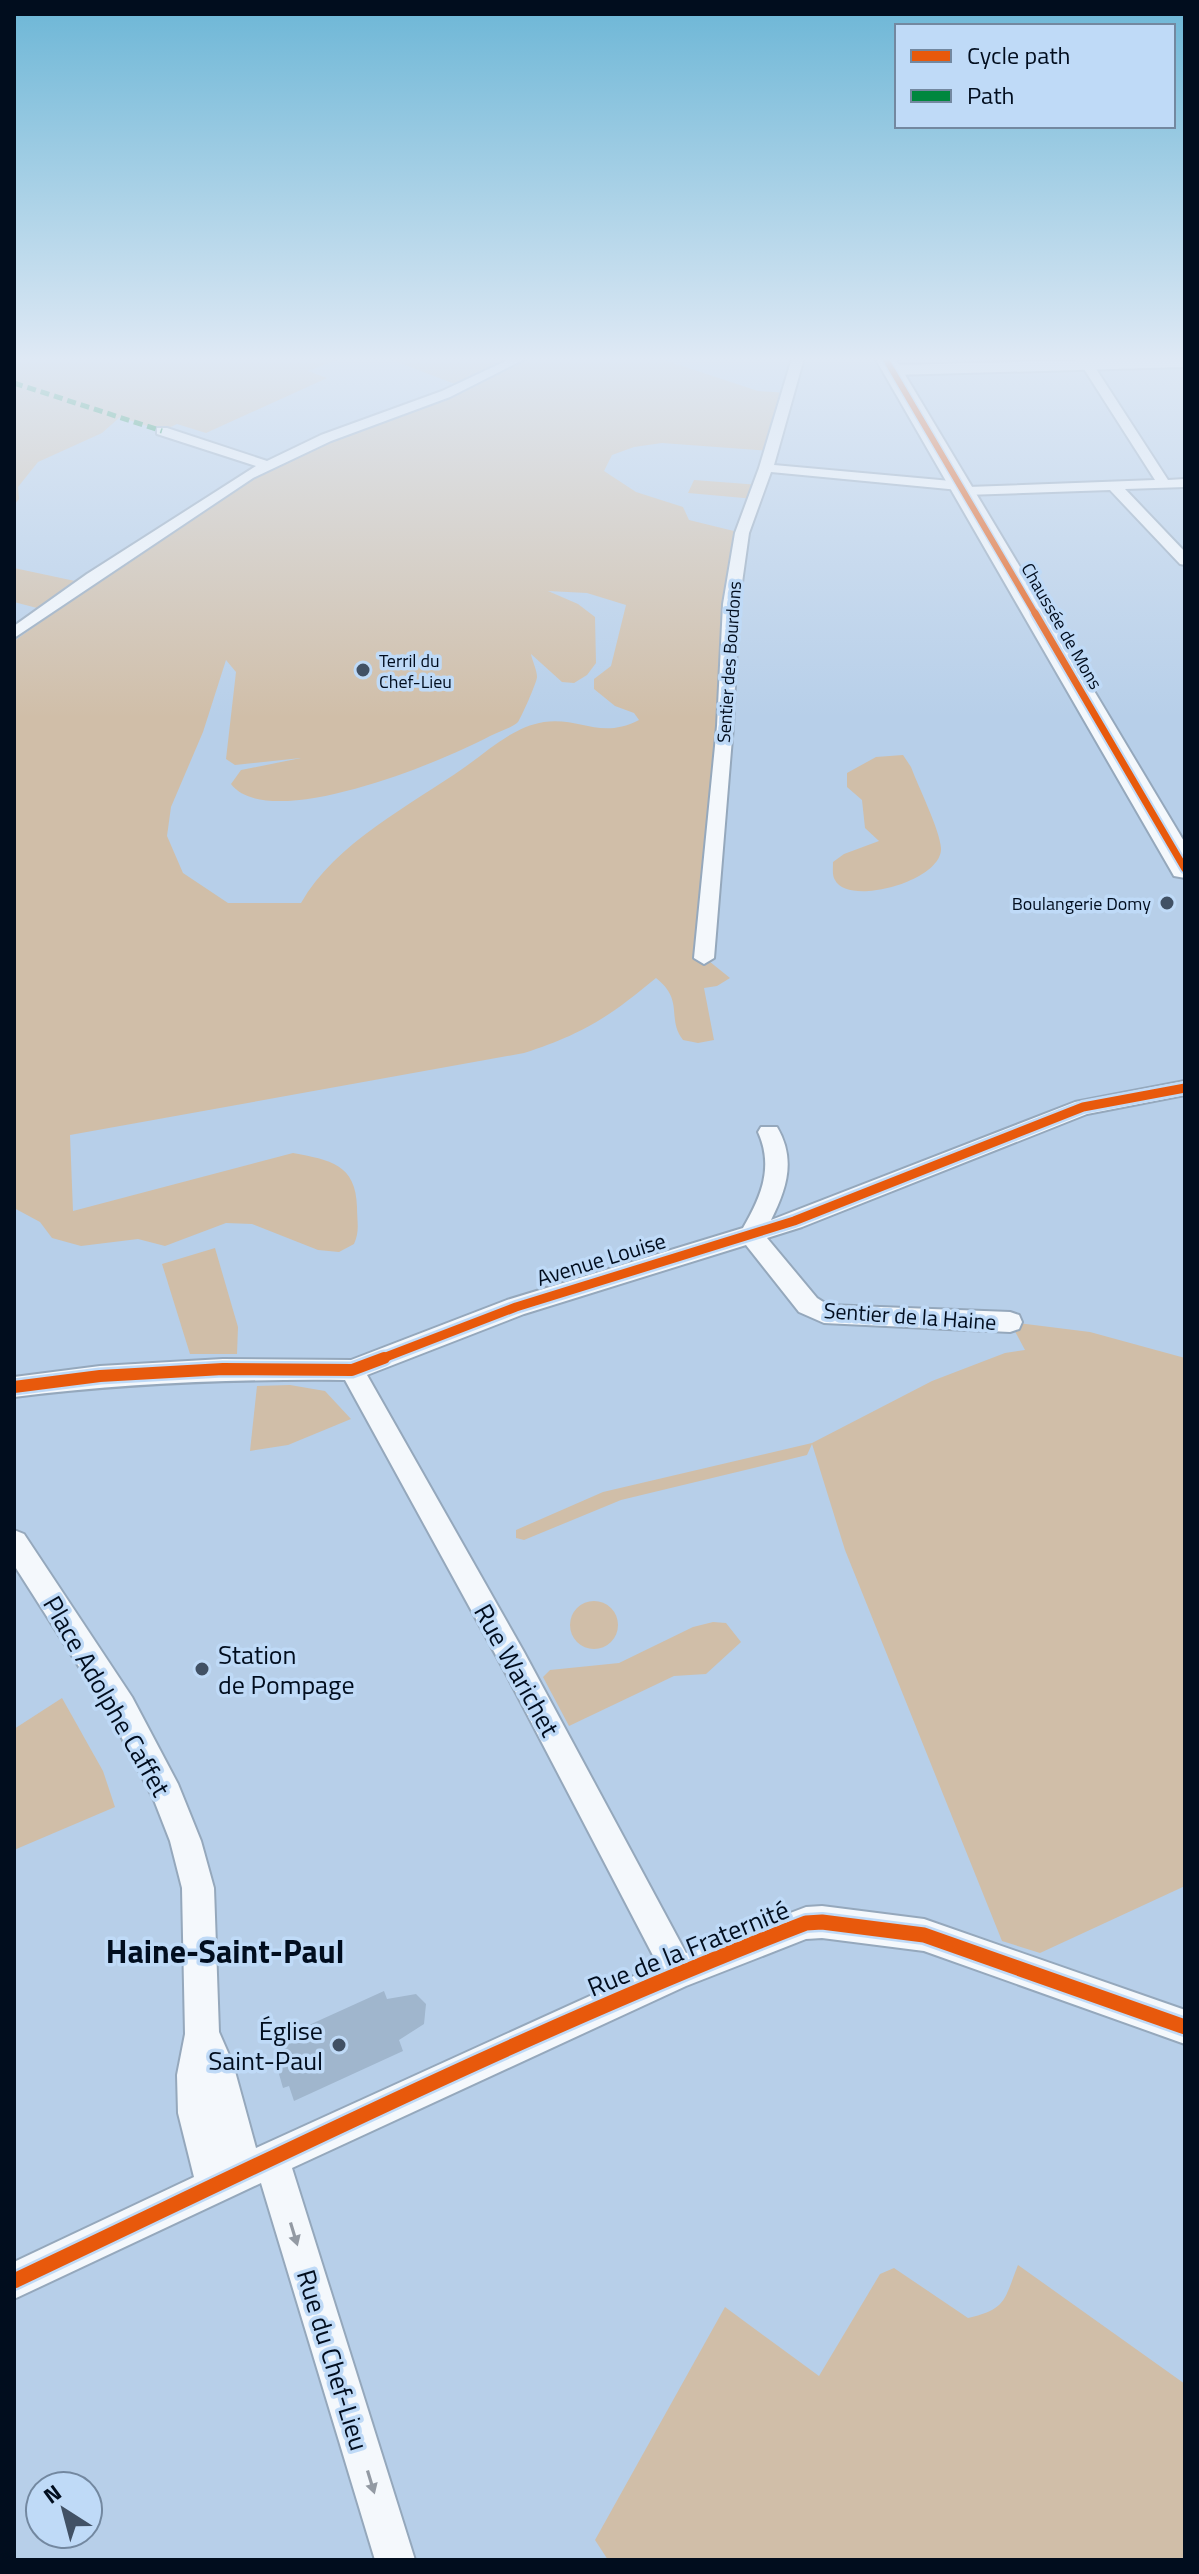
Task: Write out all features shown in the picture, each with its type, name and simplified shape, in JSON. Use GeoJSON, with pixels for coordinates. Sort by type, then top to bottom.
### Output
{"type":"FeatureCollection","features":[{"type":"Feature","properties":{"kind":"main road","name":"Chaussée de Mons"},"geometry":{"type":"LineString","coordinates":[[957,478],[1185,869]]}},
{"type":"Feature","properties":{"kind":"street"},"geometry":{"type":"LineString","coordinates":[[14,633],[92,577],[246,478]]}},
{"type":"Feature","properties":{"kind":"street","name":"Sentier des Bourdons"},"geometry":{"type":"LineString","coordinates":[[704,958],[725,726],[731,604],[742,533],[762,478]]}},
{"type":"Feature","properties":{"kind":"street"},"geometry":{"type":"LineString","coordinates":[[861,478],[963,489],[1185,483]]}},
{"type":"Feature","properties":{"kind":"street"},"geometry":{"type":"LineString","coordinates":[[1160,478],[1164,484]]}},
{"type":"Feature","properties":{"kind":"street"},"geometry":{"type":"LineString","coordinates":[[1115,487],[1185,561]]}},
{"type":"Feature","properties":{"kind":"street","name":"Avenue Louise"},"geometry":{"type":"LineString","coordinates":[[14,1387],[76,1378],[223,1369],[352,1370],[516,1307],[794,1221],[1083,1107],[1185,1088]]}},
{"type":"Feature","properties":{"kind":"street"},"geometry":{"type":"LineString","coordinates":[[751,1234],[775,1189],[777,1147],[769,1132]]}},
{"type":"Feature","properties":{"kind":"street","name":"Sentier de la Haine"},"geometry":{"type":"LineString","coordinates":[[751,1234],[808,1305],[824,1314],[1010,1322]]}},
{"type":"Feature","properties":{"kind":"street","name":"Rue Warichet"},"geometry":{"type":"LineString","coordinates":[[352,1370],[514,1661],[679,1972]]}},
{"type":"Feature","properties":{"kind":"street","name":"Place Adolphe Caffet"},"geometry":{"type":"LineString","coordinates":[[14,1542],[120,1707],[178,1821],[198,1888],[202,2034],[194,2075],[195,2113],[243,2172]]}},
{"type":"Feature","properties":{"kind":"street","name":"Rue de la Fraternité"},"geometry":{"type":"LineString","coordinates":[[14,2281],[679,1972],[787,1928],[822,1922],[924,1935],[1185,2027]]}},
{"type":"Feature","properties":{"kind":"street","name":"Rue du Chef-Lieu"},"geometry":{"type":"LineString","coordinates":[[243,2172],[395,2560]]}},
{"type":"Feature","properties":{"kind":"shaded area"},"geometry":{"type":"Polygon","coordinates":[[[14,478],[25,478],[18,487],[19,499],[14,505],[14,478]]]}},
{"type":"Feature","properties":{"kind":"shaded area"},"geometry":{"type":"Polygon","coordinates":[[[244,478],[615,478],[636,492],[683,507],[689,520],[742,533],[704,957],[730,978],[717,986],[704,988],[714,1040],[698,1043],[683,1040],[678,1032],[670,994],[656,978],[594,1023],[563,1039],[524,1053],[70,1135],[73,1211],[293,1153],[329,1162],[346,1173],[355,1193],[356,1239],[354,1244],[339,1252],[318,1250],[252,1224],[226,1223],[165,1246],[138,1239],[81,1246],[52,1238],[40,1222],[14,1208],[14,641],[244,478]],[[548,591],[578,604],[595,617],[596,663],[587,675],[574,683],[562,682],[531,654],[537,677],[518,722],[398,775],[318,797],[281,801],[251,797],[231,784],[241,770],[301,758],[235,765],[226,759],[236,672],[226,660],[203,732],[171,807],[167,836],[183,873],[228,903],[301,903],[333,862],[354,844],[512,734],[544,722],[613,728],[639,720],[634,713],[615,706],[594,689],[594,679],[611,666],[626,605],[587,593],[548,591]]]}},
{"type":"Feature","properties":{"kind":"shaded area"},"geometry":{"type":"Polygon","coordinates":[[[694,480],[760,485],[755,499],[688,493],[694,480]]]}},
{"type":"Feature","properties":{"kind":"shaded area"},"geometry":{"type":"Polygon","coordinates":[[[14,568],[75,581],[37,608],[14,602],[14,568]]]}},
{"type":"Feature","properties":{"kind":"shaded area"},"geometry":{"type":"Polygon","coordinates":[[[903,755],[937,830],[941,848],[938,860],[912,880],[894,886],[857,891],[843,888],[834,878],[833,862],[844,854],[879,841],[865,828],[862,800],[847,787],[847,773],[876,757],[903,755]]]}},
{"type":"Feature","properties":{"kind":"shaded area"},"geometry":{"type":"Polygon","coordinates":[[[215,1248],[238,1327],[237,1354],[190,1354],[162,1264],[215,1248]]]}},
{"type":"Feature","properties":{"kind":"shaded area"},"geometry":{"type":"Polygon","coordinates":[[[1010,1322],[1090,1332],[1185,1358],[1185,1886],[1040,1953],[1002,1941],[845,1550],[812,1444],[807,1455],[621,1500],[524,1540],[516,1538],[516,1530],[603,1492],[812,1443],[932,1381],[1005,1353],[1025,1350],[1010,1322]]]}},
{"type":"Feature","properties":{"kind":"shaded area"},"geometry":{"type":"Polygon","coordinates":[[[290,1385],[325,1391],[351,1419],[288,1445],[250,1451],[257,1386],[290,1385]]]}},
{"type":"Feature","properties":{"kind":"shaded area"},"geometry":{"type":"Polygon","coordinates":[[[594,1601],[611,1608],[618,1625],[611,1642],[594,1649],[577,1642],[570,1625],[577,1608],[594,1601]]]}},
{"type":"Feature","properties":{"kind":"shaded area"},"geometry":{"type":"Polygon","coordinates":[[[713,1622],[726,1623],[741,1642],[706,1674],[674,1676],[569,1726],[543,1677],[550,1670],[619,1663],[693,1627],[713,1622]]]}},
{"type":"Feature","properties":{"kind":"shaded area"},"geometry":{"type":"Polygon","coordinates":[[[62,1698],[103,1771],[115,1807],[14,1850],[14,1729],[62,1698]]]}},
{"type":"Feature","properties":{"kind":"shaded area"},"geometry":{"type":"Polygon","coordinates":[[[1018,2265],[1185,2384],[1185,2560],[608,2560],[595,2540],[725,2307],[819,2376],[880,2274],[894,2268],[968,2318],[997,2307],[1010,2287],[1018,2265]]]}},
{"type":"Feature","properties":{"kind":"building","name":"Église Saint-Paul"},"geometry":{"type":"Polygon","coordinates":[[[384,1991],[387,1999],[416,1994],[426,2004],[424,2024],[399,2040],[403,2051],[294,2101],[289,2086],[283,2088],[275,2060],[282,2057],[276,2040],[384,1991]]]}},
{"type":"Feature","properties":{"kind":"cycle path"},"geometry":{"type":"LineString","coordinates":[[956,478],[1185,869]]}},
{"type":"Feature","properties":{"kind":"cycle path"},"geometry":{"type":"LineString","coordinates":[[14,1387],[100,1376],[223,1369],[352,1370],[516,1307],[794,1221],[1083,1107],[1185,1088]]}},
{"type":"Feature","properties":{"kind":"cycle path"},"geometry":{"type":"LineString","coordinates":[[14,2281],[467,2067],[679,1972],[806,1923],[822,1922],[924,1935],[1185,2027]]}},
{"type":"Feature","properties":{"kind":"place","name":"Terril du Chef-Lieu"},"geometry":{"type":"Point","coordinates":[363,670]}},
{"type":"Feature","properties":{"kind":"place","name":"Boulangerie Domy"},"geometry":{"type":"Point","coordinates":[1167,903]}},
{"type":"Feature","properties":{"kind":"place","name":"Station de Pompage"},"geometry":{"type":"Point","coordinates":[202,1669]}},
{"type":"Feature","properties":{"kind":"place","name":"Église Saint-Paul"},"geometry":{"type":"Point","coordinates":[339,2045]}},
{"type":"Feature","properties":{"kind":"district","name":"Haine-Saint-Paul"},"geometry":{"type":"Point","coordinates":[225,1951]}}]}
